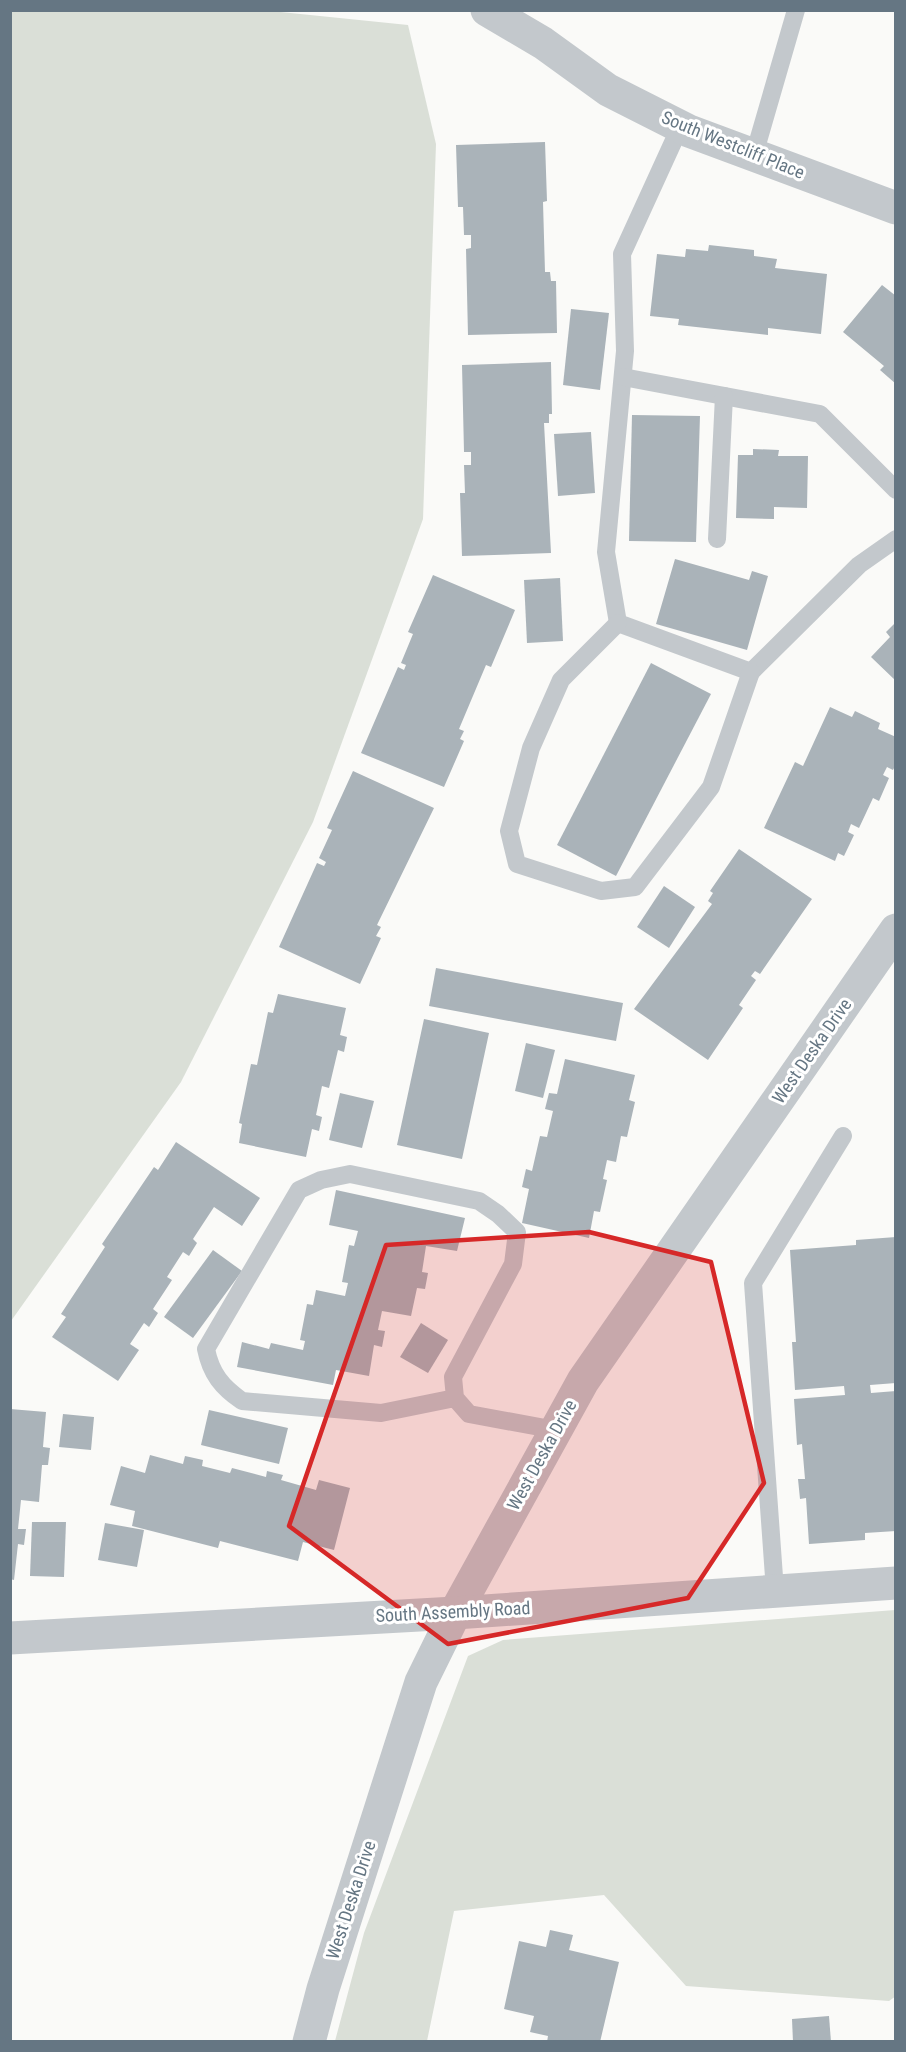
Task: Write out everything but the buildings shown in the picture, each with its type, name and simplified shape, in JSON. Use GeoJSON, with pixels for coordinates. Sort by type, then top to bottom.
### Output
{"type":"FeatureCollection","features":[{"type":"Feature","properties":{"kind":"street","name":"South Westcliff Place"},"geometry":{"type":"LineString","coordinates":[[487,10],[543,43],[608,90],[680,126],[896,208]]}},
{"type":"Feature","properties":{"kind":"street","name":"West Deska Drive"},"geometry":{"type":"LineString","coordinates":[[309,2042],[322,1989],[422,1682],[455,1613],[583,1381],[896,930]]}},
{"type":"Feature","properties":{"kind":"street","name":"South Assembly Road"},"geometry":{"type":"LineString","coordinates":[[10,1638],[455,1613],[896,1583]]}},
{"type":"Feature","properties":{"kind":"lane"},"geometry":{"type":"LineString","coordinates":[[754,155],[796,10]]}},
{"type":"Feature","properties":{"kind":"lane"},"geometry":{"type":"LineString","coordinates":[[618,623],[606,552],[625,351],[622,254],[680,126]]}},
{"type":"Feature","properties":{"kind":"lane"},"geometry":{"type":"LineString","coordinates":[[623,377],[820,414],[896,490]]}},
{"type":"Feature","properties":{"kind":"lane"},"geometry":{"type":"LineString","coordinates":[[717,539],[724,396]]}},
{"type":"Feature","properties":{"kind":"lane"},"geometry":{"type":"LineString","coordinates":[[618,623],[561,680],[531,748],[509,831],[517,864],[601,891],[635,887],[711,787],[751,672],[859,565],[896,539]]}},
{"type":"Feature","properties":{"kind":"lane"},"geometry":{"type":"LineString","coordinates":[[618,623],[751,672]]}},
{"type":"Feature","properties":{"kind":"lane"},"geometry":{"type":"LineString","coordinates":[[775,1591],[753,1282],[843,1136]]}},
{"type":"Feature","properties":{"kind":"lane"},"geometry":{"type":"LineString","coordinates":[[455,1398],[381,1413],[242,1401],[224,1388],[210,1368],[206,1349],[299,1190],[321,1180],[350,1174],[479,1201],[517,1232],[513,1264],[453,1377],[455,1398],[469,1414],[556,1430]]}},
{"type":"Feature","properties":{"kind":"highlighted area"},"geometry":{"type":"Polygon","coordinates":[[[589,1232],[711,1262],[764,1483],[688,1598],[448,1644],[289,1526],[386,1245],[589,1232]]]}},
{"type":"Feature","properties":{"kind":"shaded area"},"geometry":{"type":"Polygon","coordinates":[[[11,11],[271,11],[408,25],[436,144],[423,519],[313,822],[181,1082],[11,1321],[11,11]]]}},
{"type":"Feature","properties":{"kind":"shaded area"},"geometry":{"type":"Polygon","coordinates":[[[895,1610],[896,1996],[889,2001],[686,1986],[604,1895],[454,1911],[427,2041],[335,2041],[364,1933],[468,1656],[503,1640],[895,1610]]]}}]}
